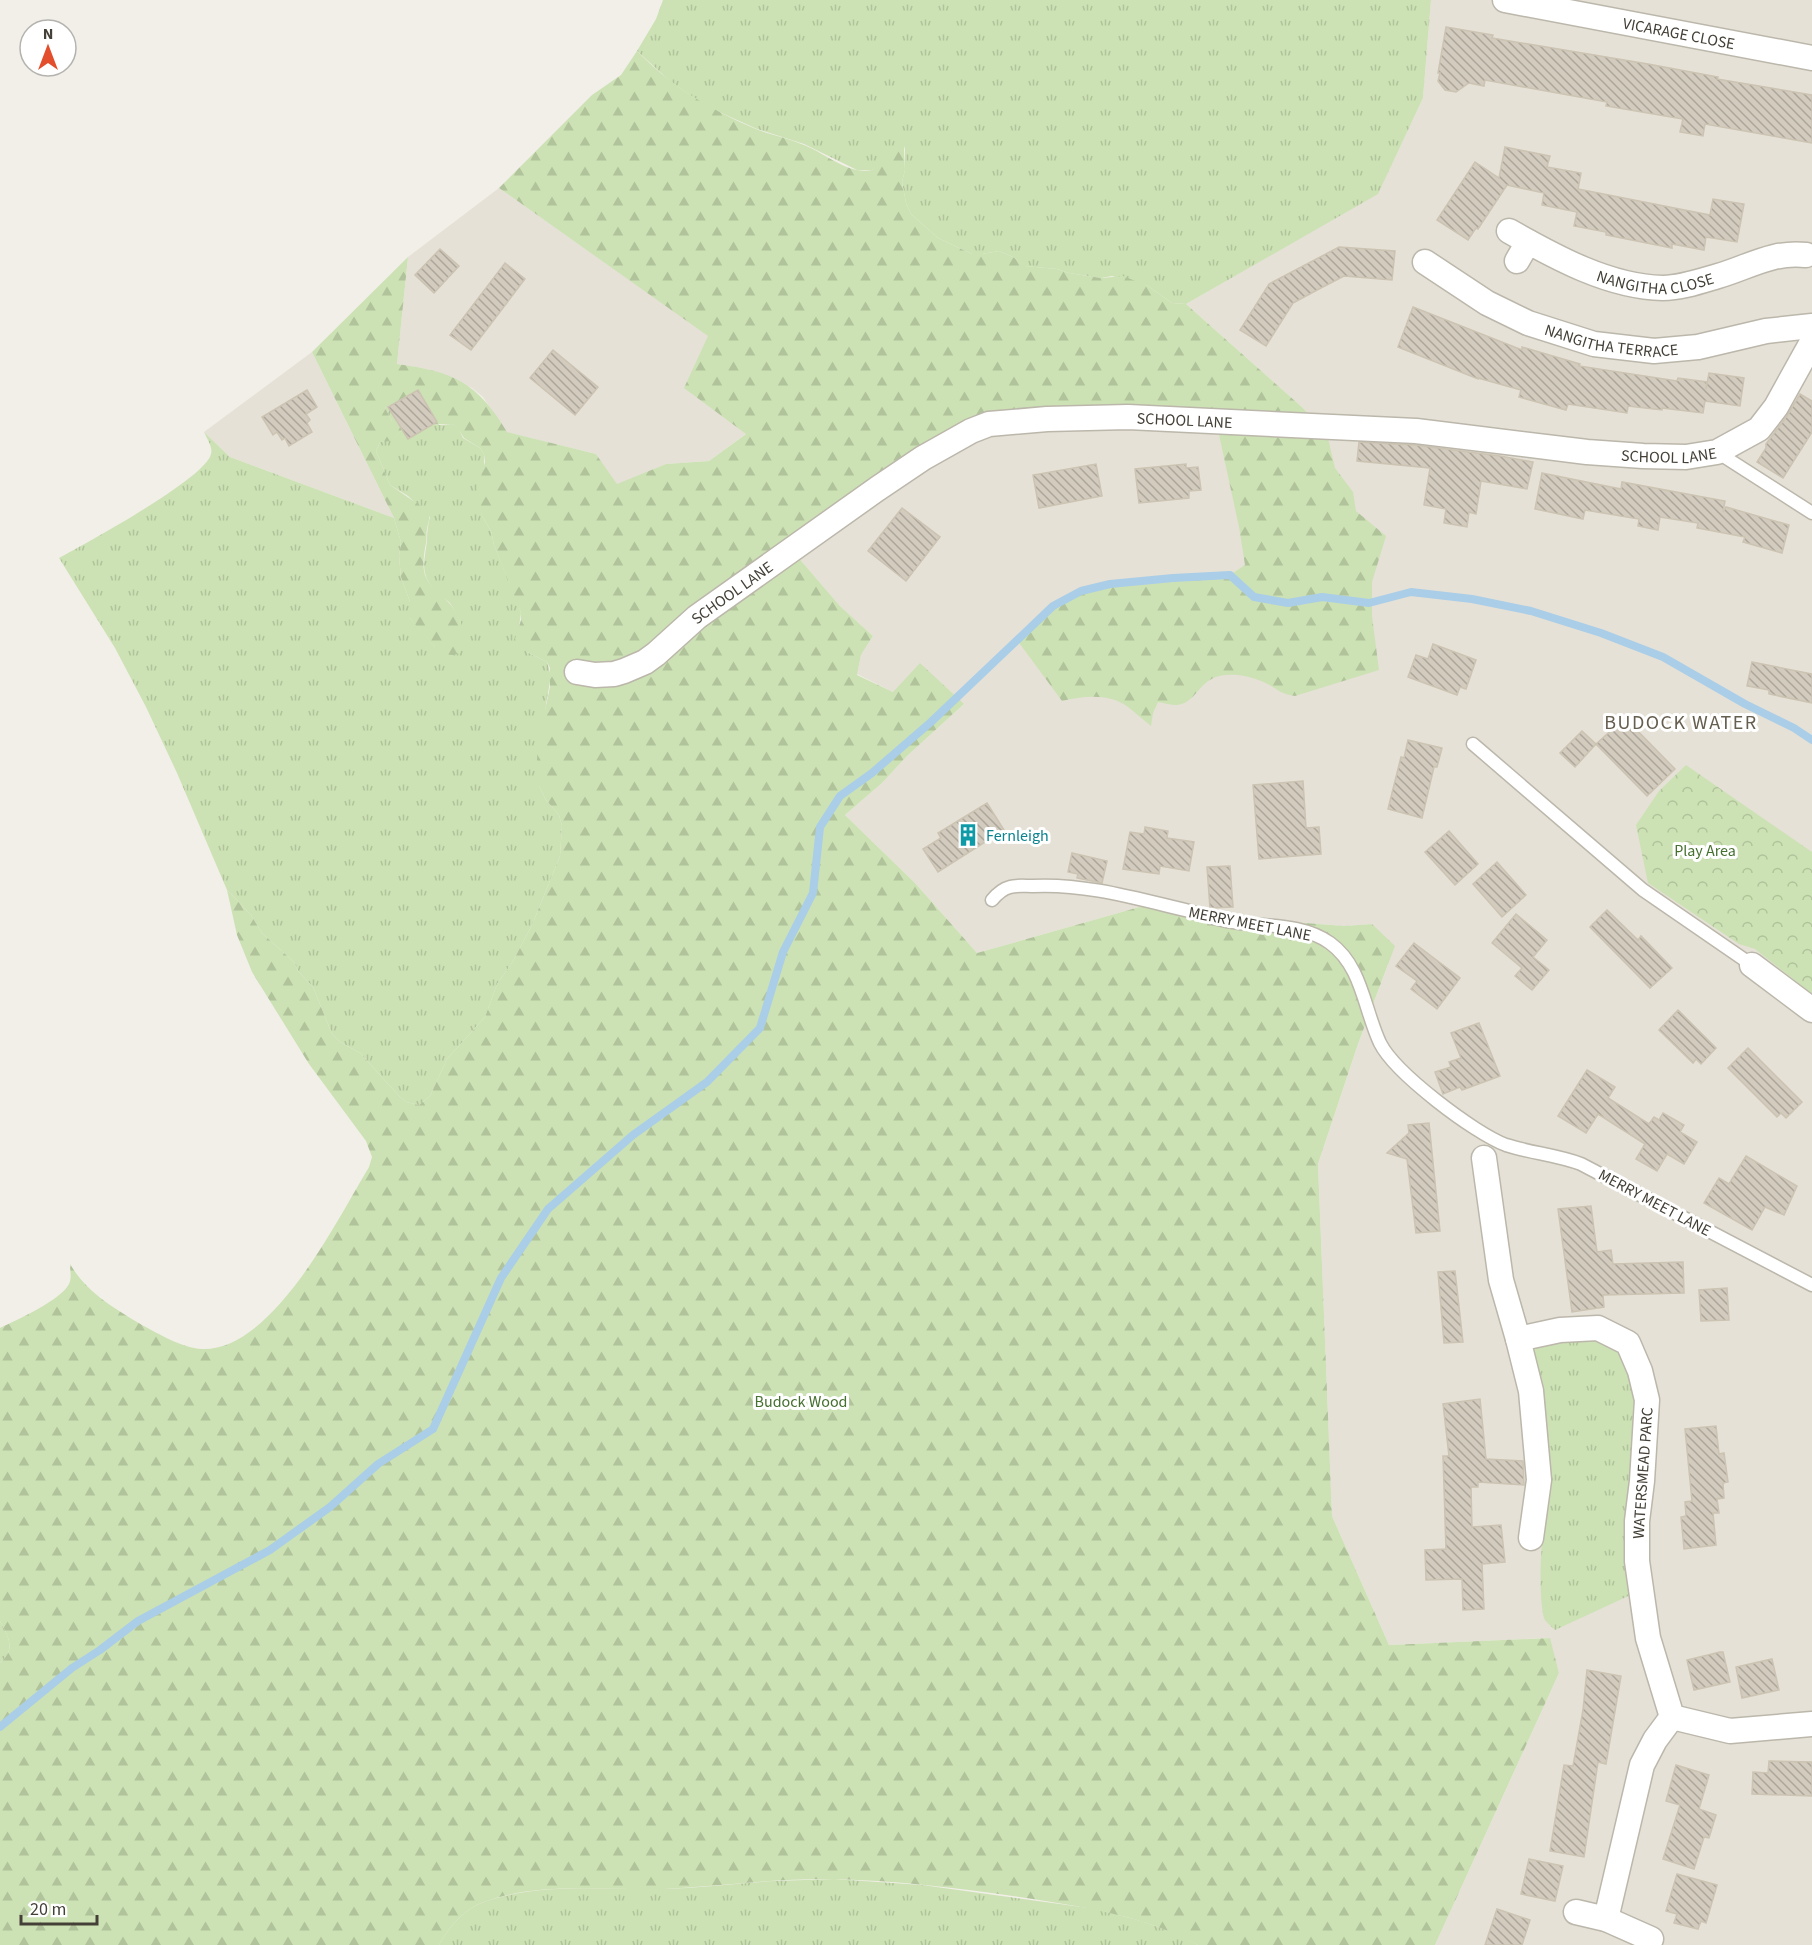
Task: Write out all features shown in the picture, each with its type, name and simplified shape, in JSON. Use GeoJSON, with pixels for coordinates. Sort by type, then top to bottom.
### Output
{"type":"FeatureCollection","features":[{"type":"Feature","properties":{"kind":"street","name":"VICARAGE CLOSE"},"geometry":{"type":"LineString","coordinates":[[1505,0],[1548,4],[1812,58]]}},
{"type":"Feature","properties":{"kind":"street","name":"NANGITHA CLOSE"},"geometry":{"type":"LineString","coordinates":[[1518,245],[1657,294],[1666,288],[1703,281],[1775,255],[1810,251]]}},
{"type":"Feature","properties":{"kind":"street","name":"NANGITHA TERRACE"},"geometry":{"type":"LineString","coordinates":[[1425,262],[1487,303],[1528,322],[1594,344],[1623,349],[1665,350],[1698,347],[1766,331],[1812,326]]}},
{"type":"Feature","properties":{"kind":"street","name":"SCHOOL LANE"},"geometry":{"type":"LineString","coordinates":[[577,672],[605,675],[624,671],[645,662],[657,654],[697,617],[878,489],[923,458],[971,431],[989,424],[1047,419],[1128,417],[1416,431],[1530,446],[1643,456],[1686,457],[1717,452],[1759,429],[1776,407],[1812,342]]}},
{"type":"Feature","properties":{"kind":"street"},"geometry":{"type":"LineString","coordinates":[[1752,964],[1812,1010]]}},
{"type":"Feature","properties":{"kind":"street"},"geometry":{"type":"LineString","coordinates":[[1484,1158],[1501,1280],[1531,1391],[1539,1480],[1531,1538]]}},
{"type":"Feature","properties":{"kind":"street","name":"WATERSMEAD PARC"},"geometry":{"type":"LineString","coordinates":[[1518,1339],[1560,1330],[1599,1328],[1628,1343],[1640,1371],[1647,1400],[1642,1481],[1636,1521],[1637,1561],[1648,1638],[1672,1717]]}},
{"type":"Feature","properties":{"kind":"street"},"geometry":{"type":"LineString","coordinates":[[1606,1919],[1642,1765],[1655,1740],[1672,1717],[1730,1731],[1812,1724]]}},
{"type":"Feature","properties":{"kind":"street"},"geometry":{"type":"LineString","coordinates":[[1576,1912],[1606,1919],[1651,1939]]}},
{"type":"Feature","properties":{"kind":"lane"},"geometry":{"type":"LineString","coordinates":[[1717,452],[1812,513]]}},
{"type":"Feature","properties":{"kind":"lane"},"geometry":{"type":"LineString","coordinates":[[1473,744],[1642,890],[1752,964]]}},
{"type":"Feature","properties":{"kind":"lane","name":"MERRY MEET LANE"},"geometry":{"type":"LineString","coordinates":[[992,900],[998,892],[1011,887],[1058,885],[1116,895],[1232,922],[1297,929],[1315,934],[1339,950],[1350,962],[1381,1044],[1403,1072],[1476,1129],[1509,1146],[1557,1156],[1581,1164],[1812,1285]]}},
{"type":"Feature","properties":{"kind":"shaded area"},"geometry":{"type":"Polygon","coordinates":[[[1431,0],[1812,0],[1812,1945],[1435,1945],[1559,1673],[1549,1638],[1389,1645],[1332,1516],[1318,1164],[1358,1044],[1388,965],[1372,924],[1344,926],[1239,918],[1164,900],[977,953],[915,883],[845,815],[882,783],[907,756],[964,704],[893,692],[857,674],[861,655],[873,636],[840,606],[797,556],[927,464],[992,432],[1313,419],[1186,304],[1378,193],[1423,98],[1431,0]]]}},
{"type":"Feature","properties":{"kind":"shaded area"},"geometry":{"type":"Polygon","coordinates":[[[499,188],[709,336],[747,433],[709,461],[666,464],[617,485],[596,454],[506,432],[483,397],[472,388],[443,374],[397,364],[408,257],[499,188]]]}},
{"type":"Feature","properties":{"kind":"shaded area"},"geometry":{"type":"Polygon","coordinates":[[[312,352],[394,518],[230,457],[204,432],[312,352]]]}},
{"type":"Feature","properties":{"kind":"green space"},"geometry":{"type":"Polygon","coordinates":[[[663,0],[1431,0],[1423,98],[1378,194],[1186,304],[1172,303],[1148,286],[1112,276],[1101,278],[1057,269],[1024,266],[1013,257],[999,251],[972,254],[938,238],[911,214],[906,203],[902,182],[905,170],[905,146],[872,170],[857,170],[804,144],[757,129],[706,106],[671,82],[637,51],[656,19],[663,0]]]}},
{"type":"Feature","properties":{"kind":"green space","name":"Budock Wood"},"geometry":{"type":"Polygon","coordinates":[[[637,51],[664,76],[707,105],[756,129],[804,145],[845,166],[863,171],[872,170],[886,157],[905,145],[905,170],[902,182],[906,203],[911,214],[938,238],[972,254],[999,251],[1025,266],[1057,269],[1101,278],[1123,276],[1148,286],[1172,303],[1186,304],[1313,419],[1005,413],[797,556],[840,606],[873,636],[861,655],[857,675],[893,692],[920,663],[964,704],[907,756],[882,783],[845,815],[915,883],[977,953],[1164,900],[1239,918],[1344,926],[1372,924],[1395,946],[1358,1044],[1318,1164],[1332,1516],[1389,1645],[1550,1638],[1559,1673],[1435,1945],[1198,1945],[1159,1927],[1076,1906],[935,1886],[814,1879],[664,1889],[573,1888],[528,1891],[506,1895],[470,1909],[452,1925],[439,1945],[0,1945],[0,1663],[8,1653],[9,1643],[0,1621],[0,1328],[38,1309],[64,1290],[69,1284],[70,1264],[84,1283],[111,1306],[163,1336],[187,1346],[202,1349],[228,1344],[254,1329],[278,1306],[300,1279],[369,1167],[372,1157],[366,1141],[309,1064],[252,972],[237,935],[227,890],[251,915],[262,933],[294,962],[298,971],[313,987],[332,1034],[340,1042],[360,1053],[406,1102],[419,1105],[430,1096],[447,1059],[485,1017],[497,984],[512,963],[532,925],[560,856],[562,826],[559,815],[546,800],[539,786],[537,760],[538,743],[550,687],[550,668],[547,662],[527,652],[515,639],[521,613],[478,501],[478,487],[485,462],[484,454],[480,448],[464,438],[457,427],[452,424],[434,424],[418,390],[385,408],[392,421],[396,419],[402,430],[392,441],[380,442],[376,451],[390,485],[428,511],[425,575],[432,587],[454,609],[462,628],[464,640],[461,651],[452,655],[446,654],[434,646],[410,618],[410,602],[401,577],[399,556],[401,542],[394,518],[312,352],[408,257],[397,364],[434,371],[462,382],[485,402],[507,432],[596,454],[617,484],[666,464],[709,461],[746,434],[684,388],[708,336],[499,188],[592,95],[621,75],[637,51]]]}},
{"type":"Feature","properties":{"kind":"green space"},"geometry":{"type":"Polygon","coordinates":[[[418,390],[439,425],[452,424],[458,427],[463,438],[480,448],[484,454],[484,467],[478,494],[482,516],[491,531],[494,545],[521,613],[519,627],[527,652],[547,662],[551,676],[546,704],[539,786],[546,800],[559,815],[562,826],[560,856],[532,925],[512,963],[497,984],[485,1017],[447,1059],[430,1096],[419,1105],[406,1102],[360,1053],[340,1042],[332,1034],[313,987],[298,971],[294,962],[262,933],[251,915],[227,890],[146,707],[115,648],[59,558],[168,494],[204,465],[211,451],[204,432],[230,457],[394,518],[401,542],[399,556],[401,577],[410,602],[410,618],[435,647],[461,623],[451,604],[436,592],[426,577],[424,560],[430,517],[408,496],[390,485],[376,451],[380,442],[392,440],[402,430],[392,421],[385,408],[418,390]]]}},
{"type":"Feature","properties":{"kind":"green space"},"geometry":{"type":"Polygon","coordinates":[[[1218,430],[1327,434],[1335,468],[1353,492],[1356,511],[1386,536],[1372,582],[1372,616],[1379,670],[1295,696],[1284,694],[1266,683],[1249,677],[1218,676],[1211,679],[1184,703],[1175,705],[1158,702],[1151,726],[1128,707],[1113,699],[1088,697],[1062,701],[1017,640],[1053,606],[1081,591],[1110,584],[1230,575],[1245,565],[1218,430]]]}},
{"type":"Feature","properties":{"kind":"green space","name":"Play Area"},"geometry":{"type":"Polygon","coordinates":[[[1686,765],[1812,852],[1812,994],[1755,949],[1739,944],[1648,883],[1636,825],[1659,791],[1686,765]]]}},
{"type":"Feature","properties":{"kind":"green space"},"geometry":{"type":"Polygon","coordinates":[[[1582,1333],[1625,1346],[1637,1373],[1637,1592],[1555,1630],[1545,1620],[1541,1592],[1543,1538],[1538,1528],[1532,1340],[1582,1333]]]}},
{"type":"Feature","properties":{"kind":"green space"},"geometry":{"type":"Polygon","coordinates":[[[0,1621],[8,1638],[9,1648],[0,1663],[0,1621]]]}},
{"type":"Feature","properties":{"kind":"green space"},"geometry":{"type":"Polygon","coordinates":[[[834,1879],[922,1885],[1096,1909],[1178,1934],[1198,1945],[439,1945],[452,1925],[470,1909],[484,1902],[528,1892],[572,1888],[675,1888],[834,1879]]]}},
{"type":"Feature","properties":{"kind":"building"},"geometry":{"type":"Polygon","coordinates":[[[1446,27],[1493,35],[1492,38],[1812,95],[1812,143],[1705,124],[1703,136],[1680,132],[1683,119],[1606,106],[1607,102],[1485,80],[1484,86],[1469,83],[1456,92],[1445,90],[1438,81],[1440,73],[1438,73],[1446,27]]]}},
{"type":"Feature","properties":{"kind":"building"},"geometry":{"type":"Polygon","coordinates":[[[1505,147],[1550,156],[1547,167],[1581,173],[1578,189],[1710,215],[1713,199],[1744,204],[1737,242],[1706,237],[1704,250],[1672,244],[1672,248],[1606,235],[1606,232],[1574,226],[1577,212],[1542,205],[1544,193],[1507,185],[1468,240],[1437,220],[1475,162],[1499,178],[1505,147]]]}},
{"type":"Feature","properties":{"kind":"building"},"geometry":{"type":"Polygon","coordinates":[[[1339,247],[1395,251],[1392,280],[1344,276],[1319,289],[1293,303],[1266,346],[1240,330],[1269,284],[1339,247]]]}},
{"type":"Feature","properties":{"kind":"building"},"geometry":{"type":"Polygon","coordinates":[[[440,249],[459,266],[434,293],[415,275],[440,249]]]}},
{"type":"Feature","properties":{"kind":"building"},"geometry":{"type":"Polygon","coordinates":[[[505,263],[525,279],[471,350],[450,335],[505,263]]]}},
{"type":"Feature","properties":{"kind":"building"},"geometry":{"type":"Polygon","coordinates":[[[1413,307],[1522,350],[1522,347],[1580,364],[1579,366],[1677,381],[1678,378],[1707,382],[1706,389],[1709,373],[1744,378],[1740,406],[1705,401],[1703,413],[1628,406],[1627,413],[1568,404],[1566,410],[1519,397],[1521,390],[1478,379],[1398,347],[1413,307]]]}},
{"type":"Feature","properties":{"kind":"building"},"geometry":{"type":"Polygon","coordinates":[[[553,350],[598,387],[575,415],[530,378],[553,350]]]}},
{"type":"Feature","properties":{"kind":"building"},"geometry":{"type":"Polygon","coordinates":[[[307,390],[317,407],[306,414],[310,420],[307,423],[312,432],[289,446],[285,438],[282,440],[277,432],[273,435],[262,417],[307,390]]]}},
{"type":"Feature","properties":{"kind":"building"},"geometry":{"type":"Polygon","coordinates":[[[418,390],[437,422],[408,439],[388,407],[418,390]]]}},
{"type":"Feature","properties":{"kind":"building"},"geometry":{"type":"Polygon","coordinates":[[[1800,394],[1812,401],[1812,432],[1783,478],[1757,462],[1766,444],[1800,394]]]}},
{"type":"Feature","properties":{"kind":"building"},"geometry":{"type":"Polygon","coordinates":[[[1359,442],[1415,445],[1533,462],[1527,489],[1481,481],[1476,514],[1469,512],[1467,527],[1444,523],[1446,509],[1424,505],[1430,468],[1357,461],[1359,442]]]}},
{"type":"Feature","properties":{"kind":"building"},"geometry":{"type":"Polygon","coordinates":[[[1096,464],[1102,496],[1039,508],[1033,475],[1096,464]]]}},
{"type":"Feature","properties":{"kind":"building"},"geometry":{"type":"Polygon","coordinates":[[[1186,464],[1186,468],[1198,467],[1201,490],[1189,491],[1189,498],[1139,503],[1135,469],[1186,464]]]}},
{"type":"Feature","properties":{"kind":"building"},"geometry":{"type":"Polygon","coordinates":[[[1542,473],[1621,489],[1622,482],[1725,501],[1723,512],[1726,507],[1789,525],[1782,553],[1743,542],[1745,537],[1697,528],[1698,523],[1660,517],[1658,530],[1638,526],[1639,519],[1585,510],[1583,519],[1535,509],[1542,473]]]}},
{"type":"Feature","properties":{"kind":"building"},"geometry":{"type":"Polygon","coordinates":[[[902,508],[940,537],[906,581],[868,551],[902,508]]]}},
{"type":"Feature","properties":{"kind":"building"},"geometry":{"type":"Polygon","coordinates":[[[1433,644],[1476,660],[1466,689],[1460,687],[1457,695],[1408,677],[1416,655],[1428,659],[1433,644]]]}},
{"type":"Feature","properties":{"kind":"building"},"geometry":{"type":"Polygon","coordinates":[[[1752,662],[1812,674],[1812,703],[1769,694],[1769,690],[1747,686],[1752,662]]]}},
{"type":"Feature","properties":{"kind":"building"},"geometry":{"type":"Polygon","coordinates":[[[1625,718],[1675,769],[1647,796],[1596,744],[1625,718]]]}},
{"type":"Feature","properties":{"kind":"building"},"geometry":{"type":"Polygon","coordinates":[[[1582,731],[1596,744],[1575,767],[1560,753],[1582,731]]]}},
{"type":"Feature","properties":{"kind":"building"},"geometry":{"type":"Polygon","coordinates":[[[1408,740],[1442,748],[1437,767],[1434,767],[1422,818],[1388,809],[1401,757],[1404,758],[1408,740]]]}},
{"type":"Feature","properties":{"kind":"building"},"geometry":{"type":"Polygon","coordinates":[[[1303,781],[1306,828],[1319,827],[1321,854],[1259,859],[1253,785],[1303,781]]]}},
{"type":"Feature","properties":{"kind":"building","name":"Fernleigh"},"geometry":{"type":"Polygon","coordinates":[[[987,803],[1004,830],[938,872],[923,849],[941,838],[938,833],[987,803]]]}},
{"type":"Feature","properties":{"kind":"building"},"geometry":{"type":"Polygon","coordinates":[[[1145,827],[1168,831],[1167,838],[1194,842],[1189,871],[1160,866],[1159,874],[1123,869],[1130,832],[1144,834],[1145,827]]]}},
{"type":"Feature","properties":{"kind":"building"},"geometry":{"type":"Polygon","coordinates":[[[1449,831],[1478,864],[1455,885],[1425,852],[1449,831]]]}},
{"type":"Feature","properties":{"kind":"building"},"geometry":{"type":"Polygon","coordinates":[[[1072,853],[1107,861],[1102,883],[1077,878],[1078,874],[1068,872],[1072,853]]]}},
{"type":"Feature","properties":{"kind":"building"},"geometry":{"type":"Polygon","coordinates":[[[1497,862],[1526,895],[1502,917],[1473,884],[1497,862]]]}},
{"type":"Feature","properties":{"kind":"building"},"geometry":{"type":"Polygon","coordinates":[[[1230,866],[1233,907],[1210,908],[1207,867],[1230,866]]]}},
{"type":"Feature","properties":{"kind":"building"},"geometry":{"type":"Polygon","coordinates":[[[1607,910],[1638,940],[1641,936],[1672,968],[1650,988],[1590,927],[1607,910]]]}},
{"type":"Feature","properties":{"kind":"building"},"geometry":{"type":"Polygon","coordinates":[[[1516,914],[1547,940],[1533,957],[1549,970],[1532,990],[1515,976],[1522,968],[1492,943],[1516,914]]]}},
{"type":"Feature","properties":{"kind":"building"},"geometry":{"type":"Polygon","coordinates":[[[1414,943],[1460,978],[1437,1009],[1411,989],[1417,981],[1396,966],[1414,943]]]}},
{"type":"Feature","properties":{"kind":"building"},"geometry":{"type":"Polygon","coordinates":[[[1678,1010],[1716,1048],[1701,1064],[1696,1059],[1693,1063],[1659,1030],[1678,1010]]]}},
{"type":"Feature","properties":{"kind":"building"},"geometry":{"type":"Polygon","coordinates":[[[1479,1023],[1500,1076],[1462,1090],[1460,1087],[1443,1094],[1435,1072],[1451,1067],[1449,1062],[1461,1058],[1451,1033],[1479,1023]]]}},
{"type":"Feature","properties":{"kind":"building"},"geometry":{"type":"Polygon","coordinates":[[[1748,1048],[1802,1102],[1786,1118],[1781,1113],[1777,1117],[1728,1068],[1748,1048]]]}},
{"type":"Feature","properties":{"kind":"building"},"geometry":{"type":"Polygon","coordinates":[[[1587,1070],[1615,1087],[1608,1098],[1649,1124],[1654,1117],[1659,1120],[1663,1113],[1684,1125],[1680,1132],[1697,1142],[1684,1164],[1667,1154],[1657,1171],[1636,1159],[1645,1144],[1598,1114],[1586,1133],[1558,1116],[1587,1070]]]}},
{"type":"Feature","properties":{"kind":"building"},"geometry":{"type":"Polygon","coordinates":[[[1429,1123],[1440,1231],[1416,1233],[1407,1159],[1387,1153],[1409,1133],[1408,1125],[1429,1123]]]}},
{"type":"Feature","properties":{"kind":"building"},"geometry":{"type":"Polygon","coordinates":[[[1746,1156],[1797,1186],[1784,1215],[1765,1207],[1752,1230],[1704,1203],[1719,1178],[1729,1184],[1746,1156]]]}},
{"type":"Feature","properties":{"kind":"building"},"geometry":{"type":"Polygon","coordinates":[[[1591,1206],[1597,1252],[1611,1250],[1613,1264],[1683,1262],[1684,1293],[1603,1295],[1604,1307],[1572,1312],[1558,1209],[1591,1206]]]}},
{"type":"Feature","properties":{"kind":"building"},"geometry":{"type":"Polygon","coordinates":[[[1455,1271],[1463,1342],[1444,1343],[1438,1272],[1455,1271]]]}},
{"type":"Feature","properties":{"kind":"building"},"geometry":{"type":"Polygon","coordinates":[[[1727,1288],[1729,1320],[1701,1321],[1699,1290],[1727,1288]]]}},
{"type":"Feature","properties":{"kind":"building"},"geometry":{"type":"Polygon","coordinates":[[[1480,1399],[1486,1459],[1523,1461],[1524,1485],[1478,1482],[1478,1487],[1471,1487],[1472,1527],[1501,1525],[1505,1562],[1482,1564],[1484,1609],[1463,1610],[1462,1579],[1426,1580],[1425,1550],[1446,1549],[1443,1456],[1449,1456],[1443,1404],[1480,1399]]]}},
{"type":"Feature","properties":{"kind":"building"},"geometry":{"type":"Polygon","coordinates":[[[1716,1426],[1719,1454],[1724,1453],[1728,1482],[1723,1483],[1724,1498],[1717,1499],[1719,1513],[1713,1513],[1716,1545],[1684,1549],[1681,1517],[1686,1516],[1685,1502],[1692,1501],[1685,1429],[1716,1426]]]}},
{"type":"Feature","properties":{"kind":"building"},"geometry":{"type":"Polygon","coordinates":[[[1723,1652],[1730,1682],[1694,1690],[1687,1660],[1723,1652]]]}},
{"type":"Feature","properties":{"kind":"building"},"geometry":{"type":"Polygon","coordinates":[[[1772,1659],[1779,1690],[1742,1698],[1736,1667],[1772,1659]]]}},
{"type":"Feature","properties":{"kind":"building"},"geometry":{"type":"Polygon","coordinates":[[[1587,1670],[1621,1676],[1606,1764],[1598,1762],[1584,1857],[1550,1851],[1564,1765],[1573,1766],[1583,1710],[1587,1670]]]}},
{"type":"Feature","properties":{"kind":"building"},"geometry":{"type":"Polygon","coordinates":[[[1769,1761],[1812,1762],[1812,1796],[1752,1794],[1753,1772],[1768,1773],[1769,1761]]]}},
{"type":"Feature","properties":{"kind":"building"},"geometry":{"type":"Polygon","coordinates":[[[1676,1765],[1709,1775],[1699,1809],[1716,1815],[1709,1838],[1704,1837],[1694,1869],[1663,1859],[1680,1805],[1666,1801],[1676,1765]]]}},
{"type":"Feature","properties":{"kind":"building"},"geometry":{"type":"Polygon","coordinates":[[[1529,1859],[1563,1866],[1555,1901],[1521,1894],[1529,1859]]]}},
{"type":"Feature","properties":{"kind":"building"},"geometry":{"type":"Polygon","coordinates":[[[1677,1874],[1717,1885],[1706,1923],[1701,1921],[1698,1929],[1674,1923],[1677,1914],[1666,1911],[1677,1874]]]}},
{"type":"Feature","properties":{"kind":"building"},"geometry":{"type":"Polygon","coordinates":[[[1497,1909],[1530,1920],[1522,1945],[1485,1945],[1497,1909]]]}},
{"type":"Feature","properties":{"kind":"waterway"},"geometry":{"type":"LineString","coordinates":[[0,1727],[72,1668],[138,1621],[270,1550],[330,1507],[378,1464],[433,1429],[501,1278],[548,1209],[633,1135],[707,1082],[760,1028],[783,952],[813,893],[820,827],[840,796],[872,773],[931,722],[1053,606],[1081,591],[1110,584],[1230,575],[1254,597],[1288,603],[1322,597],[1369,603],[1411,592],[1472,599],[1531,611],[1601,633],[1663,657],[1812,740]]}},
{"type":"Feature","properties":{"kind":"place","name":"Fernleigh"},"geometry":{"type":"Point","coordinates":[968,835]}},
{"type":"Feature","properties":{"kind":"district","name":"BUDOCK WATER"},"geometry":{"type":"Point","coordinates":[1681,722]}}]}
